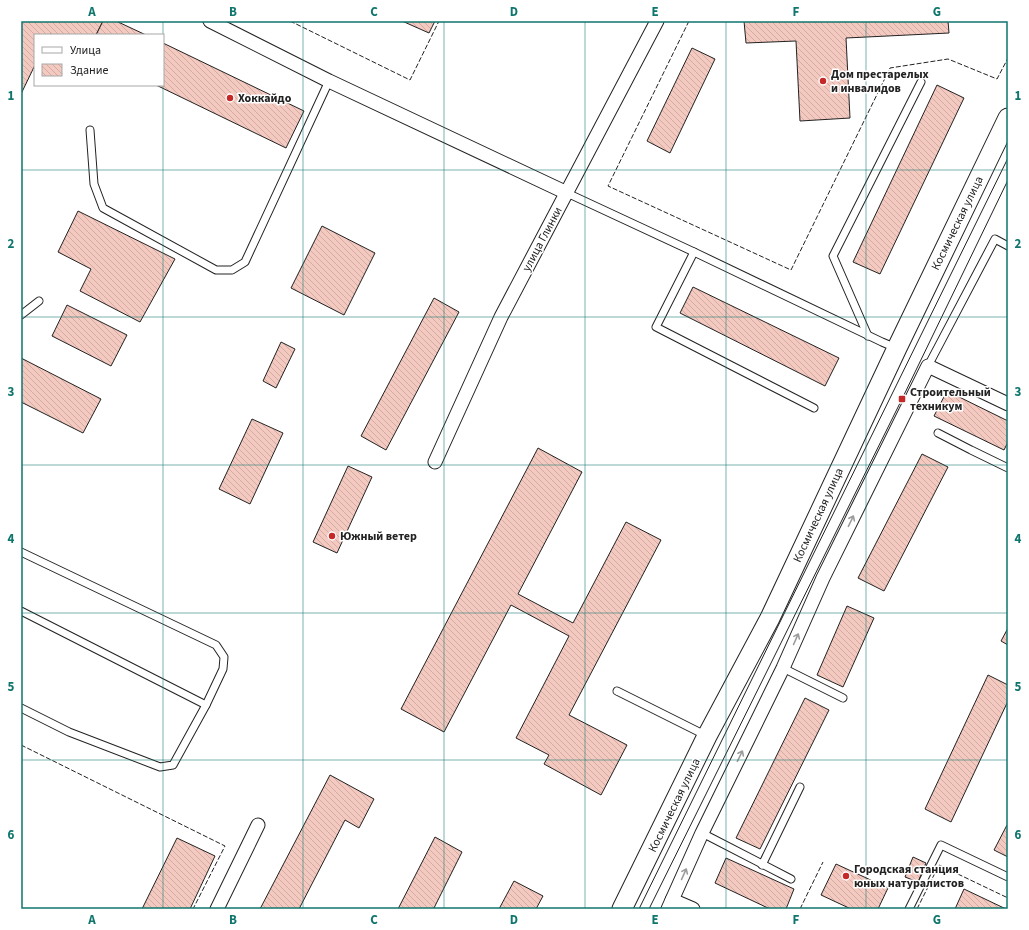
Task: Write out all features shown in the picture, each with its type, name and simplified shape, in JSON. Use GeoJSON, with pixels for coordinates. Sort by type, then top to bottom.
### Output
{"type":"FeatureCollection","features":[{"type":"Feature","properties":{"kind":"main road","name":"Космическая улица"},"geometry":{"type":"LineString","coordinates":[[622,909],[707,736],[770,618],[896,348],[1008,118]]}},
{"type":"Feature","properties":{"kind":"street"},"geometry":{"type":"LineString","coordinates":[[210,21],[329,81],[567,193]]}},
{"type":"Feature","properties":{"kind":"street","name":"улица Глинки"},"geometry":{"type":"LineString","coordinates":[[435,462],[501,317],[657,21]]}},
{"type":"Feature","properties":{"kind":"street"},"geometry":{"type":"LineString","coordinates":[[693,909],[670,904],[702,833],[783,668],[823,578],[928,366],[1008,404]]}},
{"type":"Feature","properties":{"kind":"street"},"geometry":{"type":"LineString","coordinates":[[217,909],[258,825]]}},
{"type":"Feature","properties":{"kind":"lane"},"geometry":{"type":"LineString","coordinates":[[90,130],[94,184],[103,208],[216,270],[232,270],[245,262],[329,81]]}},
{"type":"Feature","properties":{"kind":"lane"},"geometry":{"type":"LineString","coordinates":[[868,336],[833,256],[921,82]]}},
{"type":"Feature","properties":{"kind":"lane"},"geometry":{"type":"LineString","coordinates":[[567,193],[896,348]]}},
{"type":"Feature","properties":{"kind":"lane"},"geometry":{"type":"LineString","coordinates":[[928,366],[995,239],[1008,246]]}},
{"type":"Feature","properties":{"kind":"lane"},"geometry":{"type":"LineString","coordinates":[[694,252],[656,327],[814,408]]}},
{"type":"Feature","properties":{"kind":"lane"},"geometry":{"type":"LineString","coordinates":[[21,315],[39,301]]}},
{"type":"Feature","properties":{"kind":"lane"},"geometry":{"type":"LineString","coordinates":[[938,433],[1008,468]]}},
{"type":"Feature","properties":{"kind":"lane"},"geometry":{"type":"LineString","coordinates":[[21,552],[216,645],[224,656],[223,669],[206,705],[173,765],[160,767],[69,732],[21,708]]}},
{"type":"Feature","properties":{"kind":"lane"},"geometry":{"type":"LineString","coordinates":[[21,611],[206,705]]}},
{"type":"Feature","properties":{"kind":"lane"},"geometry":{"type":"LineString","coordinates":[[783,668],[843,698]]}},
{"type":"Feature","properties":{"kind":"lane"},"geometry":{"type":"LineString","coordinates":[[617,691],[707,736]]}},
{"type":"Feature","properties":{"kind":"lane"},"geometry":{"type":"LineString","coordinates":[[762,865],[800,787]]}},
{"type":"Feature","properties":{"kind":"lane"},"geometry":{"type":"LineString","coordinates":[[702,833],[791,879]]}},
{"type":"Feature","properties":{"kind":"lane"},"geometry":{"type":"LineString","coordinates":[[909,909],[941,845],[1008,877]]}},
{"type":"Feature","properties":{"kind":"building"},"geometry":{"type":"Polygon","coordinates":[[[21,21],[103,21],[96,34],[34,34],[34,67],[21,94],[21,21]]]}},
{"type":"Feature","properties":{"kind":"building"},"geometry":{"type":"Polygon","coordinates":[[[103,21],[116,21],[144,34],[96,34],[103,21]]]}},
{"type":"Feature","properties":{"kind":"building"},"geometry":{"type":"Polygon","coordinates":[[[402,21],[435,21],[429,33],[402,21]]]}},
{"type":"Feature","properties":{"kind":"building","name":"Дом престарелых и инвалидов"},"geometry":{"type":"Polygon","coordinates":[[[744,21],[948,21],[949,33],[846,38],[850,118],[800,121],[796,41],[746,43],[744,21]]]}},
{"type":"Feature","properties":{"kind":"building","name":"Хоккайдо"},"geometry":{"type":"Polygon","coordinates":[[[164,43],[304,111],[286,148],[158,86],[164,86],[164,43]]]}},
{"type":"Feature","properties":{"kind":"building"},"geometry":{"type":"Polygon","coordinates":[[[692,48],[715,59],[670,153],[647,141],[692,48]]]}},
{"type":"Feature","properties":{"kind":"building"},"geometry":{"type":"Polygon","coordinates":[[[937,85],[964,98],[880,274],[853,262],[937,85]]]}},
{"type":"Feature","properties":{"kind":"building"},"geometry":{"type":"Polygon","coordinates":[[[78,211],[175,259],[140,322],[80,291],[91,269],[58,252],[78,211]]]}},
{"type":"Feature","properties":{"kind":"building"},"geometry":{"type":"Polygon","coordinates":[[[322,226],[375,253],[344,315],[291,288],[322,226]]]}},
{"type":"Feature","properties":{"kind":"building"},"geometry":{"type":"Polygon","coordinates":[[[693,287],[839,358],[825,386],[680,313],[693,287]]]}},
{"type":"Feature","properties":{"kind":"building"},"geometry":{"type":"Polygon","coordinates":[[[434,298],[459,312],[386,450],[361,436],[434,298]]]}},
{"type":"Feature","properties":{"kind":"building"},"geometry":{"type":"Polygon","coordinates":[[[67,305],[127,335],[111,366],[52,336],[67,305]]]}},
{"type":"Feature","properties":{"kind":"building"},"geometry":{"type":"Polygon","coordinates":[[[281,342],[295,349],[276,388],[263,381],[281,342]]]}},
{"type":"Feature","properties":{"kind":"building"},"geometry":{"type":"Polygon","coordinates":[[[21,358],[101,399],[83,433],[21,402],[21,358]]]}},
{"type":"Feature","properties":{"kind":"building"},"geometry":{"type":"Polygon","coordinates":[[[947,391],[1008,421],[1008,442],[1004,450],[934,416],[947,391]]]}},
{"type":"Feature","properties":{"kind":"building"},"geometry":{"type":"Polygon","coordinates":[[[252,419],[283,433],[250,504],[219,489],[252,419]]]}},
{"type":"Feature","properties":{"kind":"building"},"geometry":{"type":"Polygon","coordinates":[[[538,448],[582,472],[518,594],[573,623],[626,522],[661,540],[569,715],[627,745],[601,795],[544,764],[549,755],[516,738],[569,636],[511,605],[444,732],[401,709],[538,448]]]}},
{"type":"Feature","properties":{"kind":"building"},"geometry":{"type":"Polygon","coordinates":[[[922,454],[948,467],[884,591],[858,578],[922,454]]]}},
{"type":"Feature","properties":{"kind":"building"},"geometry":{"type":"Polygon","coordinates":[[[348,466],[372,477],[337,553],[313,542],[348,466]]]}},
{"type":"Feature","properties":{"kind":"building"},"geometry":{"type":"Polygon","coordinates":[[[847,606],[874,618],[843,687],[817,675],[847,606]]]}},
{"type":"Feature","properties":{"kind":"building"},"geometry":{"type":"Polygon","coordinates":[[[1008,628],[1008,645],[1001,641],[1008,628]]]}},
{"type":"Feature","properties":{"kind":"building"},"geometry":{"type":"Polygon","coordinates":[[[988,675],[1008,685],[1008,701],[951,822],[925,809],[988,675]]]}},
{"type":"Feature","properties":{"kind":"building"},"geometry":{"type":"Polygon","coordinates":[[[805,698],[829,710],[760,849],[736,838],[805,698]]]}},
{"type":"Feature","properties":{"kind":"building"},"geometry":{"type":"Polygon","coordinates":[[[330,775],[374,799],[359,828],[345,820],[299,909],[260,909],[330,775]]]}},
{"type":"Feature","properties":{"kind":"building"},"geometry":{"type":"Polygon","coordinates":[[[1008,825],[1008,857],[994,850],[1008,825]]]}},
{"type":"Feature","properties":{"kind":"building"},"geometry":{"type":"Polygon","coordinates":[[[435,837],[462,852],[434,908],[436,909],[398,909],[435,837]]]}},
{"type":"Feature","properties":{"kind":"building"},"geometry":{"type":"Polygon","coordinates":[[[177,838],[215,856],[190,909],[142,909],[177,838]]]}},
{"type":"Feature","properties":{"kind":"building"},"geometry":{"type":"Polygon","coordinates":[[[913,857],[926,863],[918,882],[905,877],[913,857]]]}},
{"type":"Feature","properties":{"kind":"building"},"geometry":{"type":"Polygon","coordinates":[[[726,858],[794,889],[786,909],[770,909],[715,883],[726,858]]]}},
{"type":"Feature","properties":{"kind":"building","name":"Городская станция юных натуралистов"},"geometry":{"type":"Polygon","coordinates":[[[836,864],[888,888],[878,909],[851,909],[821,895],[836,864]]]}},
{"type":"Feature","properties":{"kind":"building"},"geometry":{"type":"Polygon","coordinates":[[[514,881],[543,896],[536,909],[499,909],[514,881]]]}},
{"type":"Feature","properties":{"kind":"building"},"geometry":{"type":"Polygon","coordinates":[[[964,889],[1006,909],[955,909],[964,889]]]}},
{"type":"Feature","properties":{"kind":"tram line"},"geometry":{"type":"LineString","coordinates":[[639,909],[1008,158]]}},
{"type":"Feature","properties":{"kind":"tram line"},"geometry":{"type":"LineString","coordinates":[[649,909],[902,399],[1008,180]]}},
{"type":"Feature","properties":{"kind":"fence"},"geometry":{"type":"LineString","coordinates":[[290,21],[410,80],[439,21]]}},
{"type":"Feature","properties":{"kind":"fence"},"geometry":{"type":"LineString","coordinates":[[689,21],[608,186],[791,270],[890,68],[948,59],[997,79],[1008,58]]}},
{"type":"Feature","properties":{"kind":"fence"},"geometry":{"type":"LineString","coordinates":[[21,745],[225,846],[193,909]]}},
{"type":"Feature","properties":{"kind":"fence"},"geometry":{"type":"LineString","coordinates":[[800,909],[823,862]]}},
{"type":"Feature","properties":{"kind":"fence"},"geometry":{"type":"LineString","coordinates":[[917,909],[939,865],[1008,898]]}},
{"type":"Feature","properties":{"kind":"place","name":"Дом престарелых и инвалидов"},"geometry":{"type":"Point","coordinates":[823,81]}},
{"type":"Feature","properties":{"kind":"place","name":"Хоккайдо"},"geometry":{"type":"Point","coordinates":[230,98]}},
{"type":"Feature","properties":{"kind":"place","name":"Строительный техникум"},"geometry":{"type":"Point","coordinates":[902,399]}},
{"type":"Feature","properties":{"kind":"place","name":"Южный ветер"},"geometry":{"type":"Point","coordinates":[332,536]}},
{"type":"Feature","properties":{"kind":"place","name":"Городская станция юных натуралистов"},"geometry":{"type":"Point","coordinates":[846,876]}}]}
